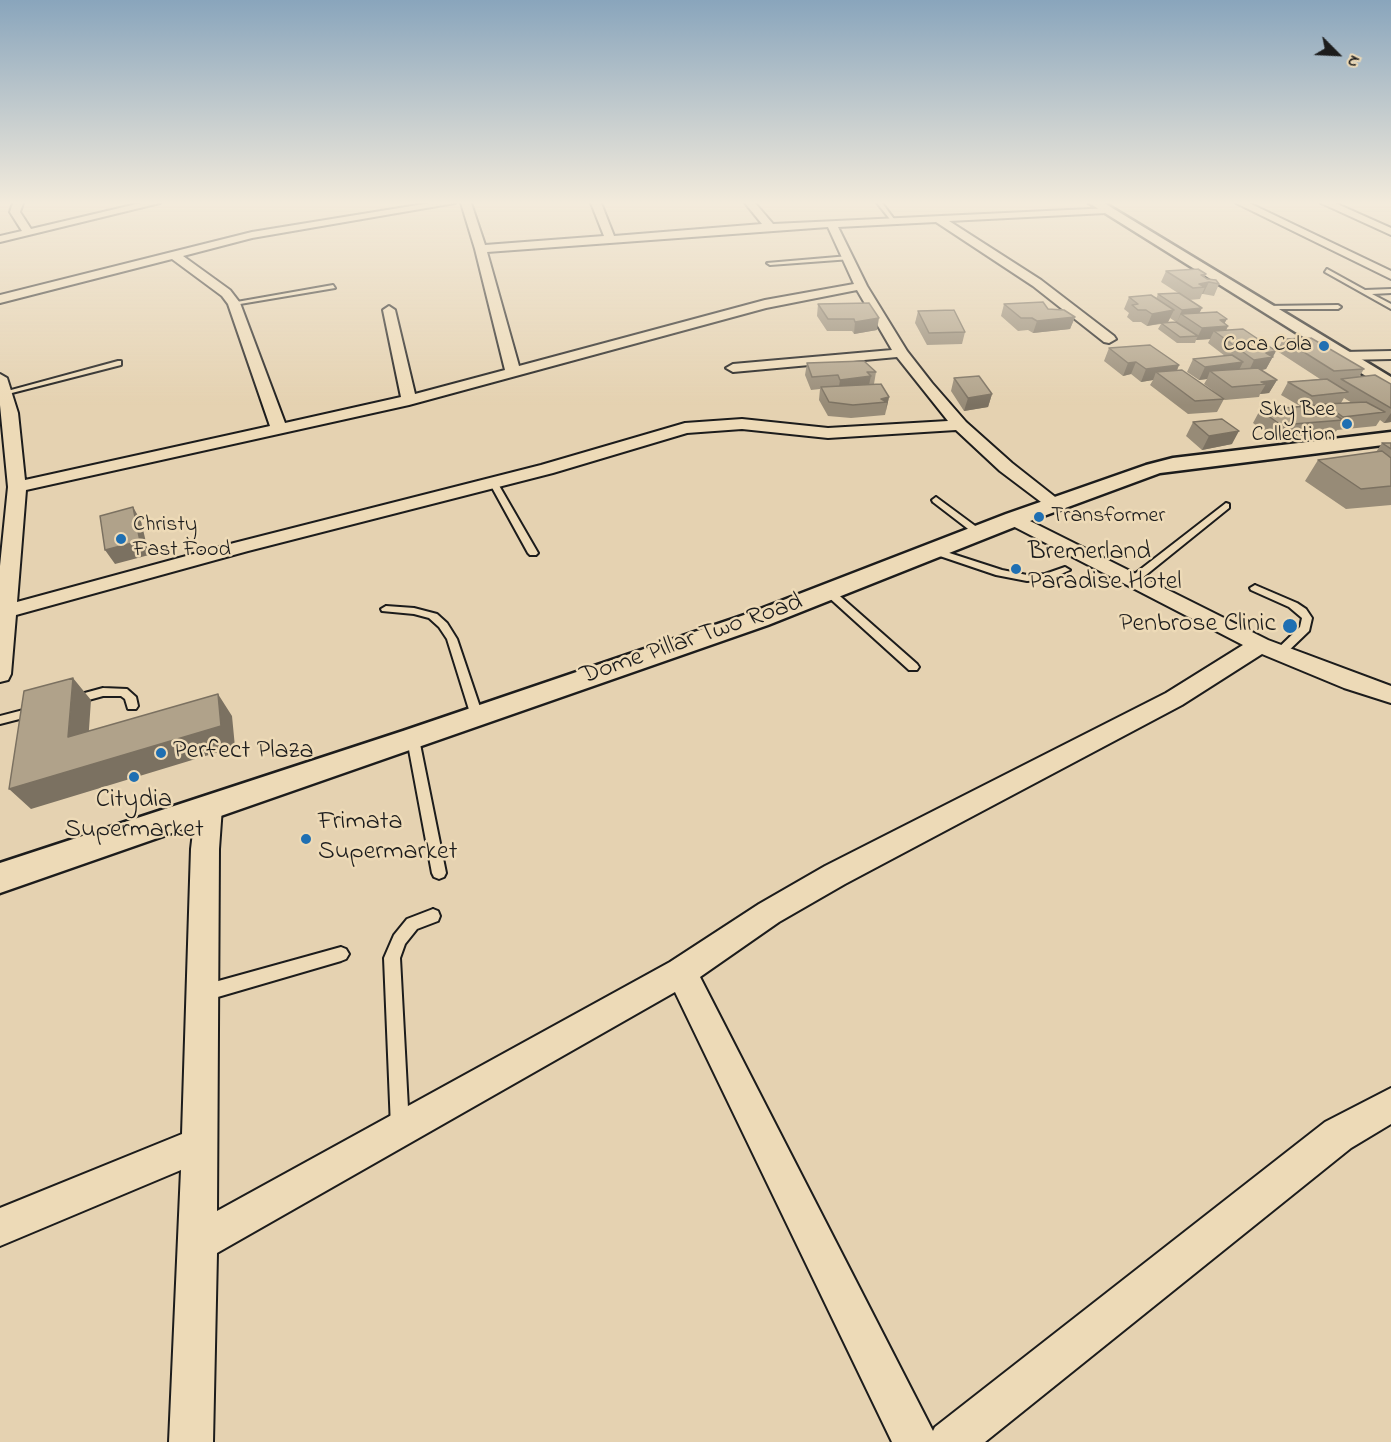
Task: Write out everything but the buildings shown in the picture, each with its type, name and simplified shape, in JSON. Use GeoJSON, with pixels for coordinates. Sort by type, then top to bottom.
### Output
{"type":"FeatureCollection","features":[{"type":"Feature","properties":{"kind":"street"},"geometry":{"type":"LineString","coordinates":[[0,299],[114,270]]}},
{"type":"Feature","properties":{"kind":"street"},"geometry":{"type":"LineString","coordinates":[[195,270],[226,292],[234,303],[279,428]]}},
{"type":"Feature","properties":{"kind":"street"},"geometry":{"type":"LineString","coordinates":[[487,270],[513,372]]}},
{"type":"Feature","properties":{"kind":"street"},"geometry":{"type":"LineString","coordinates":[[854,270],[861,286],[901,353],[960,425],[1006,467],[1055,504]]}},
{"type":"Feature","properties":{"kind":"street"},"geometry":{"type":"LineString","coordinates":[[1017,270],[1109,339]]}},
{"type":"Feature","properties":{"kind":"street"},"geometry":{"type":"LineString","coordinates":[[1205,270],[1391,384]]}},
{"type":"Feature","properties":{"kind":"street"},"geometry":{"type":"LineString","coordinates":[[17,487],[409,400],[765,304],[861,286]]}},
{"type":"Feature","properties":{"kind":"street"},"geometry":{"type":"LineString","coordinates":[[388,310],[409,400]]}},
{"type":"Feature","properties":{"kind":"street"},"geometry":{"type":"LineString","coordinates":[[733,368],[901,353]]}},
{"type":"Feature","properties":{"kind":"street"},"geometry":{"type":"LineString","coordinates":[[1344,356],[1391,356]]}},
{"type":"Feature","properties":{"kind":"street"},"geometry":{"type":"LineString","coordinates":[[0,674],[2,613],[17,487],[10,412],[2,385]]}},
{"type":"Feature","properties":{"kind":"street"},"geometry":{"type":"LineString","coordinates":[[2,613],[252,544],[493,482],[685,428],[709,424],[742,424],[828,434],[960,425]]}},
{"type":"Feature","properties":{"kind":"street","name":"Dome Pillar Two Road"},"geometry":{"type":"LineString","coordinates":[[0,878],[413,739],[829,592],[1014,519],[1153,469],[1173,464],[1391,438]]}},
{"type":"Feature","properties":{"kind":"street"},"geometry":{"type":"LineString","coordinates":[[1014,519],[1269,649],[1391,695]]}},
{"type":"Feature","properties":{"kind":"street"},"geometry":{"type":"LineString","coordinates":[[198,1243],[681,972],[769,913],[835,875],[1269,649]]}},
{"type":"Feature","properties":{"kind":"street"},"geometry":{"type":"LineString","coordinates":[[191,1442],[198,1243],[205,849],[209,807]]}},
{"type":"Feature","properties":{"kind":"street"},"geometry":{"type":"LineString","coordinates":[[681,972],[915,1442]]}},
{"type":"Feature","properties":{"kind":"street"},"geometry":{"type":"LineString","coordinates":[[950,1442],[1338,1135],[1391,1104]]}},
{"type":"Feature","properties":{"kind":"street"},"geometry":{"type":"LineString","coordinates":[[0,1227],[199,1145]]}},
{"type":"Feature","properties":{"kind":"lane"},"geometry":{"type":"LineString","coordinates":[[1327,271],[1391,307]]}},
{"type":"Feature","properties":{"kind":"lane"},"geometry":{"type":"LineString","coordinates":[[234,303],[333,287]]}},
{"type":"Feature","properties":{"kind":"lane"},"geometry":{"type":"LineString","coordinates":[[1364,292],[1391,291]]}},
{"type":"Feature","properties":{"kind":"lane"},"geometry":{"type":"LineString","coordinates":[[1266,308],[1338,307]]}},
{"type":"Feature","properties":{"kind":"lane"},"geometry":{"type":"LineString","coordinates":[[2,385],[118,363]]}},
{"type":"Feature","properties":{"kind":"lane"},"geometry":{"type":"LineString","coordinates":[[493,482],[533,553]]}},
{"type":"Feature","properties":{"kind":"lane"},"geometry":{"type":"LineString","coordinates":[[936,500],[980,533]]}},
{"type":"Feature","properties":{"kind":"lane"},"geometry":{"type":"LineString","coordinates":[[1132,581],[1226,506]]}},
{"type":"Feature","properties":{"kind":"lane"},"geometry":{"type":"LineString","coordinates":[[934,552],[1000,573],[1027,578],[1046,577],[1065,570]]}},
{"type":"Feature","properties":{"kind":"lane"},"geometry":{"type":"LineString","coordinates":[[1255,588],[1293,605],[1307,618],[1305,628],[1269,649]]}},
{"type":"Feature","properties":{"kind":"lane"},"geometry":{"type":"LineString","coordinates":[[829,592],[913,668]]}},
{"type":"Feature","properties":{"kind":"lane"},"geometry":{"type":"LineString","coordinates":[[387,609],[414,611],[433,616],[443,625],[452,639],[477,716]]}},
{"type":"Feature","properties":{"kind":"lane"},"geometry":{"type":"LineString","coordinates":[[66,702],[103,692],[123,692],[130,697],[132,706]]}},
{"type":"Feature","properties":{"kind":"lane"},"geometry":{"type":"LineString","coordinates":[[0,720],[44,708]]}},
{"type":"Feature","properties":{"kind":"lane"},"geometry":{"type":"LineString","coordinates":[[413,739],[439,873]]}},
{"type":"Feature","properties":{"kind":"lane"},"geometry":{"type":"LineString","coordinates":[[401,1131],[392,958],[399,940],[412,924],[433,916]]}},
{"type":"Feature","properties":{"kind":"lane"},"geometry":{"type":"LineString","coordinates":[[203,993],[341,954]]}},
{"type":"Feature","properties":{"kind":"place","name":"Coca Cola"},"geometry":{"type":"Point","coordinates":[1324,346]}},
{"type":"Feature","properties":{"kind":"place","name":"Sky Bee Collection"},"geometry":{"type":"Point","coordinates":[1347,424]}},
{"type":"Feature","properties":{"kind":"place","name":"Transformer"},"geometry":{"type":"Point","coordinates":[1039,517]}},
{"type":"Feature","properties":{"kind":"place","name":"Christy Fast Food"},"geometry":{"type":"Point","coordinates":[121,539]}},
{"type":"Feature","properties":{"kind":"place","name":"Bremerland Paradise Hotel"},"geometry":{"type":"Point","coordinates":[1016,569]}},
{"type":"Feature","properties":{"kind":"place","name":"Penbrose Clinic"},"geometry":{"type":"Point","coordinates":[1290,626]}},
{"type":"Feature","properties":{"kind":"place","name":"Perfect Plaza"},"geometry":{"type":"Point","coordinates":[161,753]}},
{"type":"Feature","properties":{"kind":"place","name":"Citydia Supermarket"},"geometry":{"type":"Point","coordinates":[134,777]}},
{"type":"Feature","properties":{"kind":"place","name":"Frimata Supermarket"},"geometry":{"type":"Point","coordinates":[306,839]}}]}
